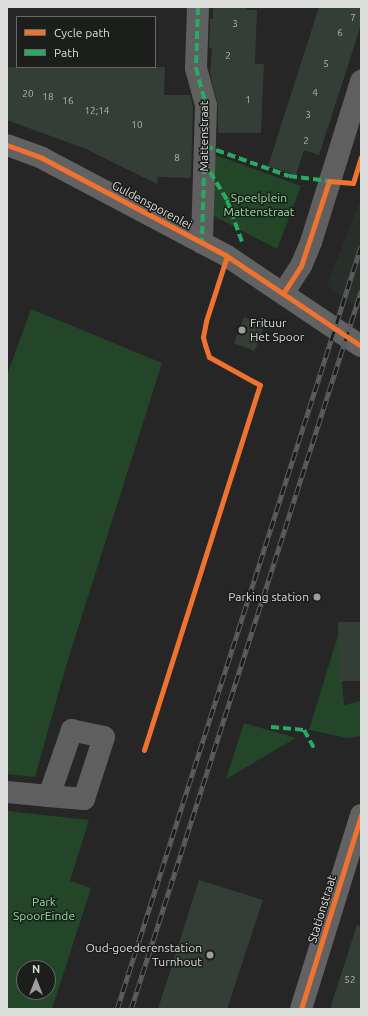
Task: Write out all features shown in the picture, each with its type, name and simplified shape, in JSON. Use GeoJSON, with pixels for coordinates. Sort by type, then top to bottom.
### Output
{"type":"FeatureCollection","features":[{"type":"Feature","properties":{"kind":"street","name":"Mattenstraat"},"geometry":{"type":"LineString","coordinates":[[198,7],[196,68],[206,106],[202,243]]}},
{"type":"Feature","properties":{"kind":"street"},"geometry":{"type":"LineString","coordinates":[[284,292],[301,266],[311,242],[361,81]]}},
{"type":"Feature","properties":{"kind":"street","name":"Guldensporenlei"},"geometry":{"type":"LineString","coordinates":[[7,145],[42,158],[202,243],[284,292],[361,346]]}},
{"type":"Feature","properties":{"kind":"street"},"geometry":{"type":"LineString","coordinates":[[7,792],[49,796]]}},
{"type":"Feature","properties":{"kind":"street","name":"Stationstraat"},"geometry":{"type":"LineString","coordinates":[[301,1009],[361,815]]}},
{"type":"Feature","properties":{"kind":"shaded area"},"geometry":{"type":"Polygon","coordinates":[[[361,198],[361,311],[327,285],[361,198]]]}},
{"type":"Feature","properties":{"kind":"green space","name":"Speelplein Mattenstraat"},"geometry":{"type":"Polygon","coordinates":[[[213,154],[301,186],[277,249],[210,214],[213,154]]]}},
{"type":"Feature","properties":{"kind":"green space"},"geometry":{"type":"Polygon","coordinates":[[[31,309],[162,363],[66,666],[35,777],[7,774],[7,375],[31,309]]]}},
{"type":"Feature","properties":{"kind":"green space"},"geometry":{"type":"Polygon","coordinates":[[[338,635],[344,705],[361,701],[361,736],[348,738],[309,730],[338,635]]]}},
{"type":"Feature","properties":{"kind":"green space"},"geometry":{"type":"Polygon","coordinates":[[[244,723],[296,738],[226,779],[244,723]]]}},
{"type":"Feature","properties":{"kind":"green space","name":"Park SpoorEinde"},"geometry":{"type":"Polygon","coordinates":[[[7,811],[89,820],[70,881],[91,888],[56,997],[56,960],[16,960],[16,1000],[55,1000],[52,1009],[7,1009],[7,811]]]}},
{"type":"Feature","properties":{"kind":"building"},"geometry":{"type":"Polygon","coordinates":[[[213,7],[247,7],[246,10],[257,10],[255,64],[264,64],[261,133],[218,133],[218,106],[210,74],[212,48],[209,48],[210,19],[213,19],[213,7]]]}},
{"type":"Feature","properties":{"kind":"building"},"geometry":{"type":"Polygon","coordinates":[[[319,7],[361,7],[361,25],[319,155],[304,150],[296,175],[268,166],[319,7]]]}},
{"type":"Feature","properties":{"kind":"building"},"geometry":{"type":"Polygon","coordinates":[[[7,67],[165,67],[164,95],[190,95],[193,107],[191,178],[158,177],[157,184],[86,149],[7,120],[7,67]]]}},
{"type":"Feature","properties":{"kind":"building"},"geometry":{"type":"Polygon","coordinates":[[[244,317],[265,325],[255,351],[234,343],[244,317]]]}},
{"type":"Feature","properties":{"kind":"building"},"geometry":{"type":"Polygon","coordinates":[[[338,622],[361,622],[361,681],[338,681],[338,622]]]}},
{"type":"Feature","properties":{"kind":"building","name":"Oud-goederenstation Turnhout"},"geometry":{"type":"Polygon","coordinates":[[[199,880],[263,900],[227,1009],[158,1009],[199,880]]]}},
{"type":"Feature","properties":{"kind":"building"},"geometry":{"type":"Polygon","coordinates":[[[357,925],[361,926],[361,1009],[330,1009],[357,925]]]}},
{"type":"Feature","properties":{"kind":"railway"},"geometry":{"type":"LineString","coordinates":[[117,1009],[361,246]]}},
{"type":"Feature","properties":{"kind":"railway"},"geometry":{"type":"LineString","coordinates":[[131,1009],[361,291]]}},
{"type":"Feature","properties":{"kind":"marked path"},"geometry":{"type":"LineString","coordinates":[[198,7],[196,68],[206,106],[202,243]]}},
{"type":"Feature","properties":{"kind":"marked path"},"geometry":{"type":"LineString","coordinates":[[205,146],[289,176],[329,181]]}},
{"type":"Feature","properties":{"kind":"marked path"},"geometry":{"type":"LineString","coordinates":[[204,162],[227,200],[242,242]]}},
{"type":"Feature","properties":{"kind":"marked path"},"geometry":{"type":"LineString","coordinates":[[271,727],[304,730],[314,748]]}},
{"type":"Feature","properties":{"kind":"cycle path"},"geometry":{"type":"LineString","coordinates":[[7,145],[42,158],[227,256],[361,346]]}},
{"type":"Feature","properties":{"kind":"cycle path"},"geometry":{"type":"LineString","coordinates":[[284,292],[301,266],[329,181],[353,183],[361,157]]}},
{"type":"Feature","properties":{"kind":"cycle path"},"geometry":{"type":"LineString","coordinates":[[144,750],[260,385],[209,357],[205,345],[203,337],[206,321],[227,256]]}},
{"type":"Feature","properties":{"kind":"cycle path"},"geometry":{"type":"LineString","coordinates":[[301,1009],[361,815]]}},
{"type":"Feature","properties":{"kind":"place","name":"Frituur Het Spoor"},"geometry":{"type":"Point","coordinates":[242,330]}},
{"type":"Feature","properties":{"kind":"place","name":"Parking station"},"geometry":{"type":"Point","coordinates":[317,597]}},
{"type":"Feature","properties":{"kind":"place","name":"Oud-goederenstation Turnhout"},"geometry":{"type":"Point","coordinates":[210,955]}}]}
